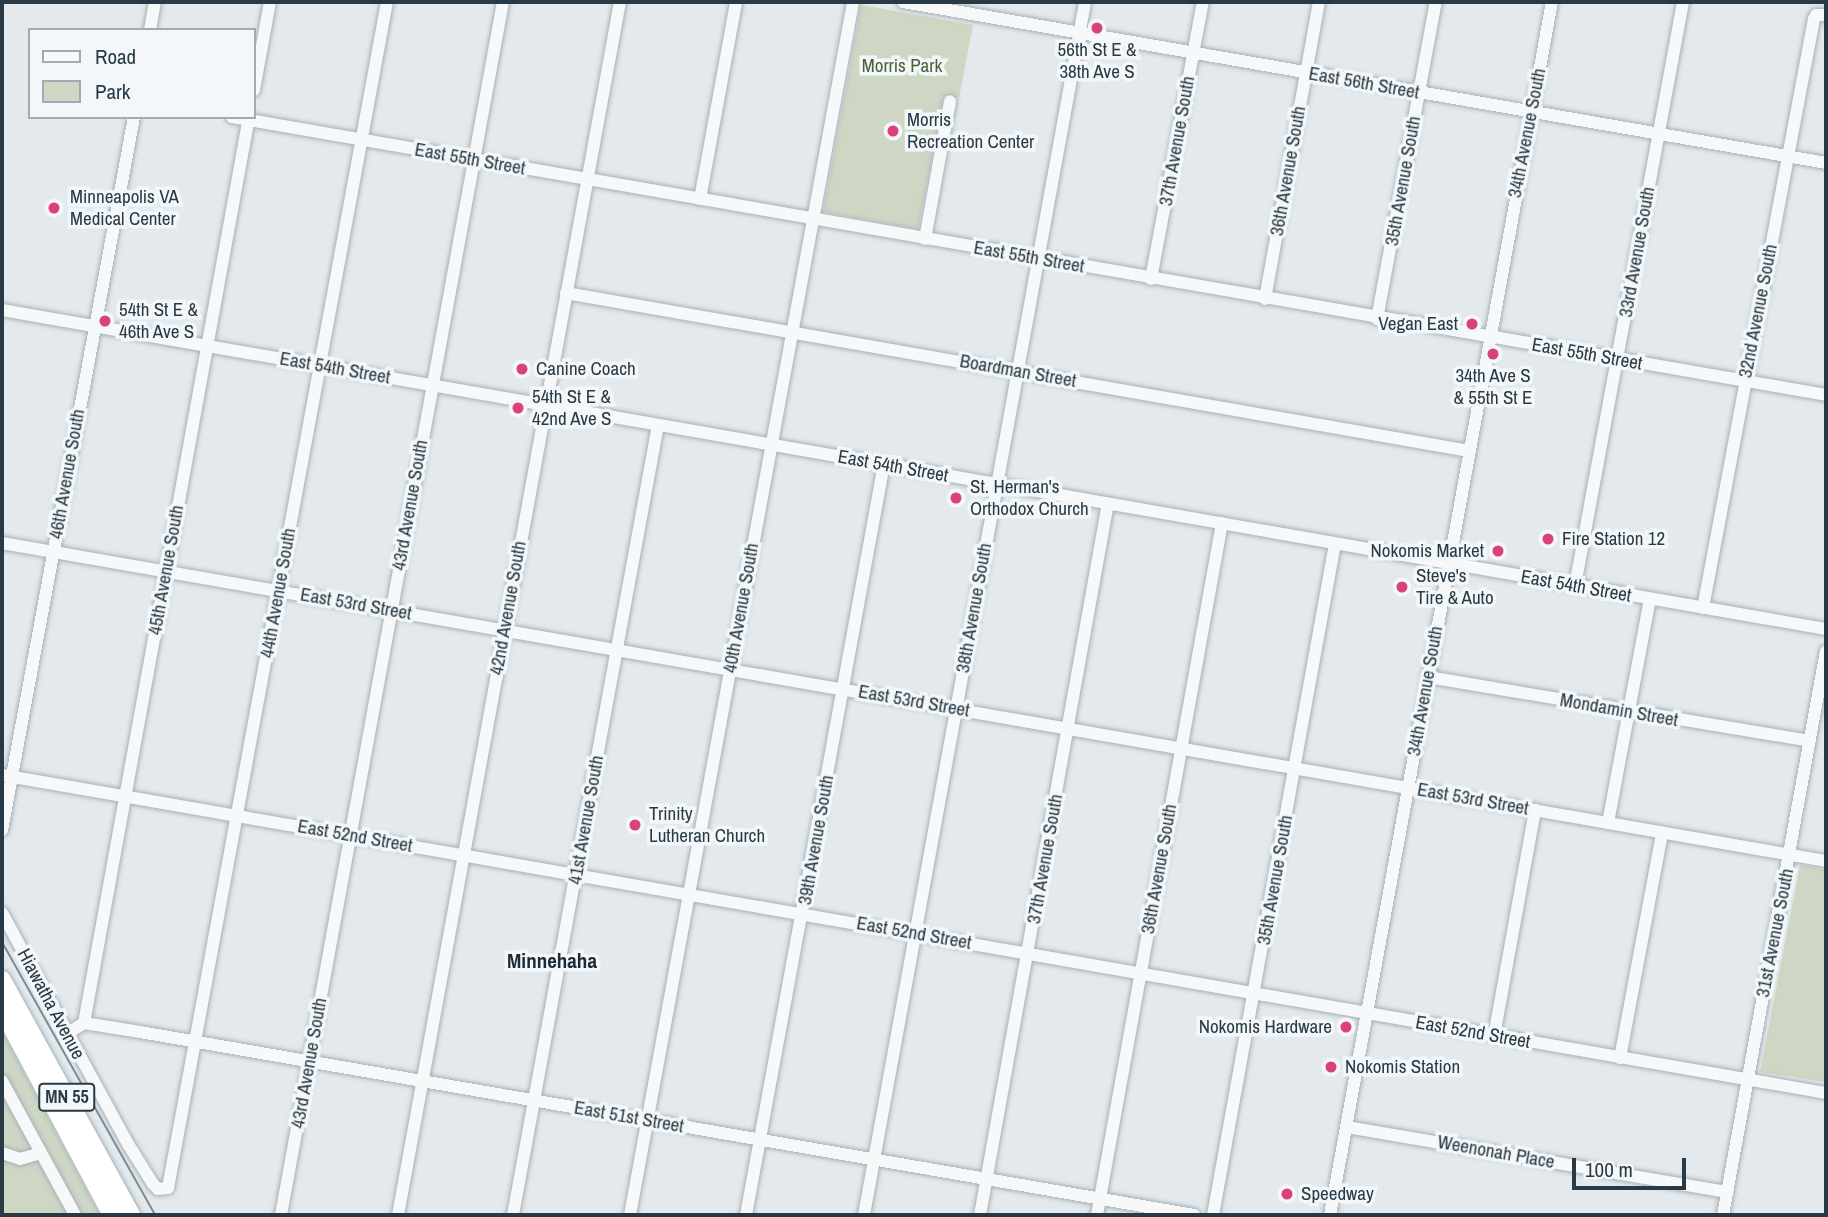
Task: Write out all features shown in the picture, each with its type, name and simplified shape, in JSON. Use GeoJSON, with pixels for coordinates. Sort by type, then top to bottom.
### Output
{"type":"FeatureCollection","features":[{"type":"Feature","properties":{"kind":"highway","name":"Hiawatha Avenue"},"geometry":{"type":"LineString","coordinates":[[2,980],[131,1215]]}},
{"type":"Feature","properties":{"kind":"highway","name":"MN 55"},"geometry":{"type":"LineString","coordinates":[[2,1009],[113,1215]]}},
{"type":"Feature","properties":{"kind":"street"},"geometry":{"type":"LineString","coordinates":[[150,28],[155,2]]}},
{"type":"Feature","properties":{"kind":"street"},"geometry":{"type":"LineString","coordinates":[[256,79],[270,2]]}},
{"type":"Feature","properties":{"kind":"street","name":"44th Avenue South"},"geometry":{"type":"LineString","coordinates":[[170,1184],[387,2]]}},
{"type":"Feature","properties":{"kind":"street","name":"43rd Avenue South"},"geometry":{"type":"LineString","coordinates":[[281,1215],[503,2]]}},
{"type":"Feature","properties":{"kind":"street","name":"42nd Avenue South"},"geometry":{"type":"LineString","coordinates":[[398,1215],[620,2]]}},
{"type":"Feature","properties":{"kind":"street"},"geometry":{"type":"LineString","coordinates":[[700,199],[736,2]]}},
{"type":"Feature","properties":{"kind":"street","name":"40th Avenue South"},"geometry":{"type":"LineString","coordinates":[[630,1215],[853,2]]}},
{"type":"Feature","properties":{"kind":"street","name":"East 56th Street"},"geometry":{"type":"LineString","coordinates":[[902,2],[968,7],[1079,33],[1826,163]]}},
{"type":"Feature","properties":{"kind":"street","name":"38th Avenue South"},"geometry":{"type":"LineString","coordinates":[[864,1215],[1085,2]]}},
{"type":"Feature","properties":{"kind":"street","name":"37th Avenue South"},"geometry":{"type":"LineString","coordinates":[[1151,279],[1203,2]]}},
{"type":"Feature","properties":{"kind":"street","name":"36th Avenue South"},"geometry":{"type":"LineString","coordinates":[[1265,299],[1319,2]]}},
{"type":"Feature","properties":{"kind":"street","name":"35th Avenue South"},"geometry":{"type":"LineString","coordinates":[[1377,319],[1436,2]]}},
{"type":"Feature","properties":{"kind":"street","name":"34th Avenue South"},"geometry":{"type":"LineString","coordinates":[[1330,1215],[1552,2]]}},
{"type":"Feature","properties":{"kind":"street","name":"33rd Avenue South"},"geometry":{"type":"LineString","coordinates":[[1576,586],[1683,2]]}},
{"type":"Feature","properties":{"kind":"street","name":"32nd Avenue South"},"geometry":{"type":"LineString","coordinates":[[1703,608],[1787,156],[1821,15]]}},
{"type":"Feature","properties":{"kind":"street"},"geometry":{"type":"LineString","coordinates":[[925,239],[950,101]]}},
{"type":"Feature","properties":{"kind":"street","name":"46th Avenue South"},"geometry":{"type":"LineString","coordinates":[[2,830],[7,776],[53,552],[134,119]]}},
{"type":"Feature","properties":{"kind":"street","name":"East 55th Street"},"geometry":{"type":"LineString","coordinates":[[249,119],[1377,319],[1826,395]]}},
{"type":"Feature","properties":{"kind":"street","name":"45th Avenue South"},"geometry":{"type":"LineString","coordinates":[[84,1023],[249,119]]}},
{"type":"Feature","properties":{"kind":"street","name":"Boardman Street"},"geometry":{"type":"LineString","coordinates":[[566,293],[1469,452]]}},
{"type":"Feature","properties":{"kind":"street","name":"East 54th Street"},"geometry":{"type":"LineString","coordinates":[[2,310],[1826,629]]}},
{"type":"Feature","properties":{"kind":"street","name":"41st Avenue South"},"geometry":{"type":"LineString","coordinates":[[513,1215],[658,425]]}},
{"type":"Feature","properties":{"kind":"street","name":"39th Avenue South"},"geometry":{"type":"LineString","coordinates":[[746,1215],[884,464]]}},
{"type":"Feature","properties":{"kind":"street","name":"37th Avenue South"},"geometry":{"type":"LineString","coordinates":[[980,1215],[1108,503]]}},
{"type":"Feature","properties":{"kind":"street","name":"36th Avenue South"},"geometry":{"type":"LineString","coordinates":[[1097,1215],[1222,523]]}},
{"type":"Feature","properties":{"kind":"street","name":"East 53rd Street"},"geometry":{"type":"LineString","coordinates":[[2,543],[1826,861]]}},
{"type":"Feature","properties":{"kind":"street","name":"35th Avenue South"},"geometry":{"type":"LineString","coordinates":[[1213,1215],[1335,544]]}},
{"type":"Feature","properties":{"kind":"street"},"geometry":{"type":"LineString","coordinates":[[1608,823],[1650,599]]}},
{"type":"Feature","properties":{"kind":"street","name":"31st Avenue South"},"geometry":{"type":"LineString","coordinates":[[1723,1215],[1826,652]]}},
{"type":"Feature","properties":{"kind":"street","name":"Mondamin Street"},"geometry":{"type":"LineString","coordinates":[[1428,677],[1810,741]]}},
{"type":"Feature","properties":{"kind":"street","name":"East 52nd Street"},"geometry":{"type":"LineString","coordinates":[[7,776],[1826,1093]]}},
{"type":"Feature","properties":{"kind":"street"},"geometry":{"type":"LineString","coordinates":[[1494,1036],[1535,810]]}},
{"type":"Feature","properties":{"kind":"street"},"geometry":{"type":"LineString","coordinates":[[1620,1058],[1662,833]]}},
{"type":"Feature","properties":{"kind":"street","name":"Hiawatha Avenue"},"geometry":{"type":"LineString","coordinates":[[2,913],[66,1034],[153,1184],[163,1190],[170,1184]]}},
{"type":"Feature","properties":{"kind":"street"},"geometry":{"type":"LineString","coordinates":[[66,1034],[84,1023]]}},
{"type":"Feature","properties":{"kind":"street","name":"East 51st Street"},"geometry":{"type":"LineString","coordinates":[[84,1023],[1194,1215]]}},
{"type":"Feature","properties":{"kind":"street"},"geometry":{"type":"LineString","coordinates":[[2,1081],[7,1103],[41,1153],[75,1215]]}},
{"type":"Feature","properties":{"kind":"street","name":"Weenonah Place"},"geometry":{"type":"LineString","coordinates":[[1347,1127],[1727,1192]]}},
{"type":"Feature","properties":{"kind":"street"},"geometry":{"type":"LineString","coordinates":[[2,1153],[20,1158],[41,1153]]}},
{"type":"Feature","properties":{"kind":"green space","name":"Morris Park"},"geometry":{"type":"Polygon","coordinates":[[[861,5],[973,25],[959,98],[944,96],[918,229],[823,212],[861,5]]]}},
{"type":"Feature","properties":{"kind":"green space"},"geometry":{"type":"Polygon","coordinates":[[[1800,865],[1826,870],[1826,1082],[1760,1072],[1800,865]]]}},
{"type":"Feature","properties":{"kind":"green space"},"geometry":{"type":"Polygon","coordinates":[[[2,1031],[100,1215],[2,1215],[2,1031]]]}},
{"type":"Feature","properties":{"kind":"tram line"},"geometry":{"type":"LineString","coordinates":[[2,942],[155,1215]]}},
{"type":"Feature","properties":{"kind":"place","name":"56th St E & 38th Ave S"},"geometry":{"type":"Point","coordinates":[1097,28]}},
{"type":"Feature","properties":{"kind":"place","name":"Morris Recreation Center"},"geometry":{"type":"Point","coordinates":[893,131]}},
{"type":"Feature","properties":{"kind":"place","name":"Minneapolis VA Medical Center"},"geometry":{"type":"Point","coordinates":[54,208]}},
{"type":"Feature","properties":{"kind":"place","name":"54th St E & 46th Ave S"},"geometry":{"type":"Point","coordinates":[105,321]}},
{"type":"Feature","properties":{"kind":"place","name":"Vegan East"},"geometry":{"type":"Point","coordinates":[1472,324]}},
{"type":"Feature","properties":{"kind":"place","name":"34th Ave S & 55th St E"},"geometry":{"type":"Point","coordinates":[1493,354]}},
{"type":"Feature","properties":{"kind":"place","name":"Canine Coach"},"geometry":{"type":"Point","coordinates":[522,369]}},
{"type":"Feature","properties":{"kind":"place","name":"54th St E & 42nd Ave S"},"geometry":{"type":"Point","coordinates":[518,408]}},
{"type":"Feature","properties":{"kind":"place","name":"St. Herman's Orthodox Church"},"geometry":{"type":"Point","coordinates":[956,498]}},
{"type":"Feature","properties":{"kind":"place","name":"Fire Station 12"},"geometry":{"type":"Point","coordinates":[1548,539]}},
{"type":"Feature","properties":{"kind":"place","name":"Nokomis Market"},"geometry":{"type":"Point","coordinates":[1498,551]}},
{"type":"Feature","properties":{"kind":"place","name":"Steve's Tire & Auto"},"geometry":{"type":"Point","coordinates":[1402,587]}},
{"type":"Feature","properties":{"kind":"place","name":"Trinity Lutheran Church"},"geometry":{"type":"Point","coordinates":[635,825]}},
{"type":"Feature","properties":{"kind":"place","name":"Nokomis Hardware"},"geometry":{"type":"Point","coordinates":[1346,1027]}},
{"type":"Feature","properties":{"kind":"place","name":"Nokomis Station"},"geometry":{"type":"Point","coordinates":[1331,1067]}},
{"type":"Feature","properties":{"kind":"place","name":"Speedway"},"geometry":{"type":"Point","coordinates":[1287,1194]}},
{"type":"Feature","properties":{"kind":"district","name":"Minnehaha"},"geometry":{"type":"Point","coordinates":[552,961]}}]}
